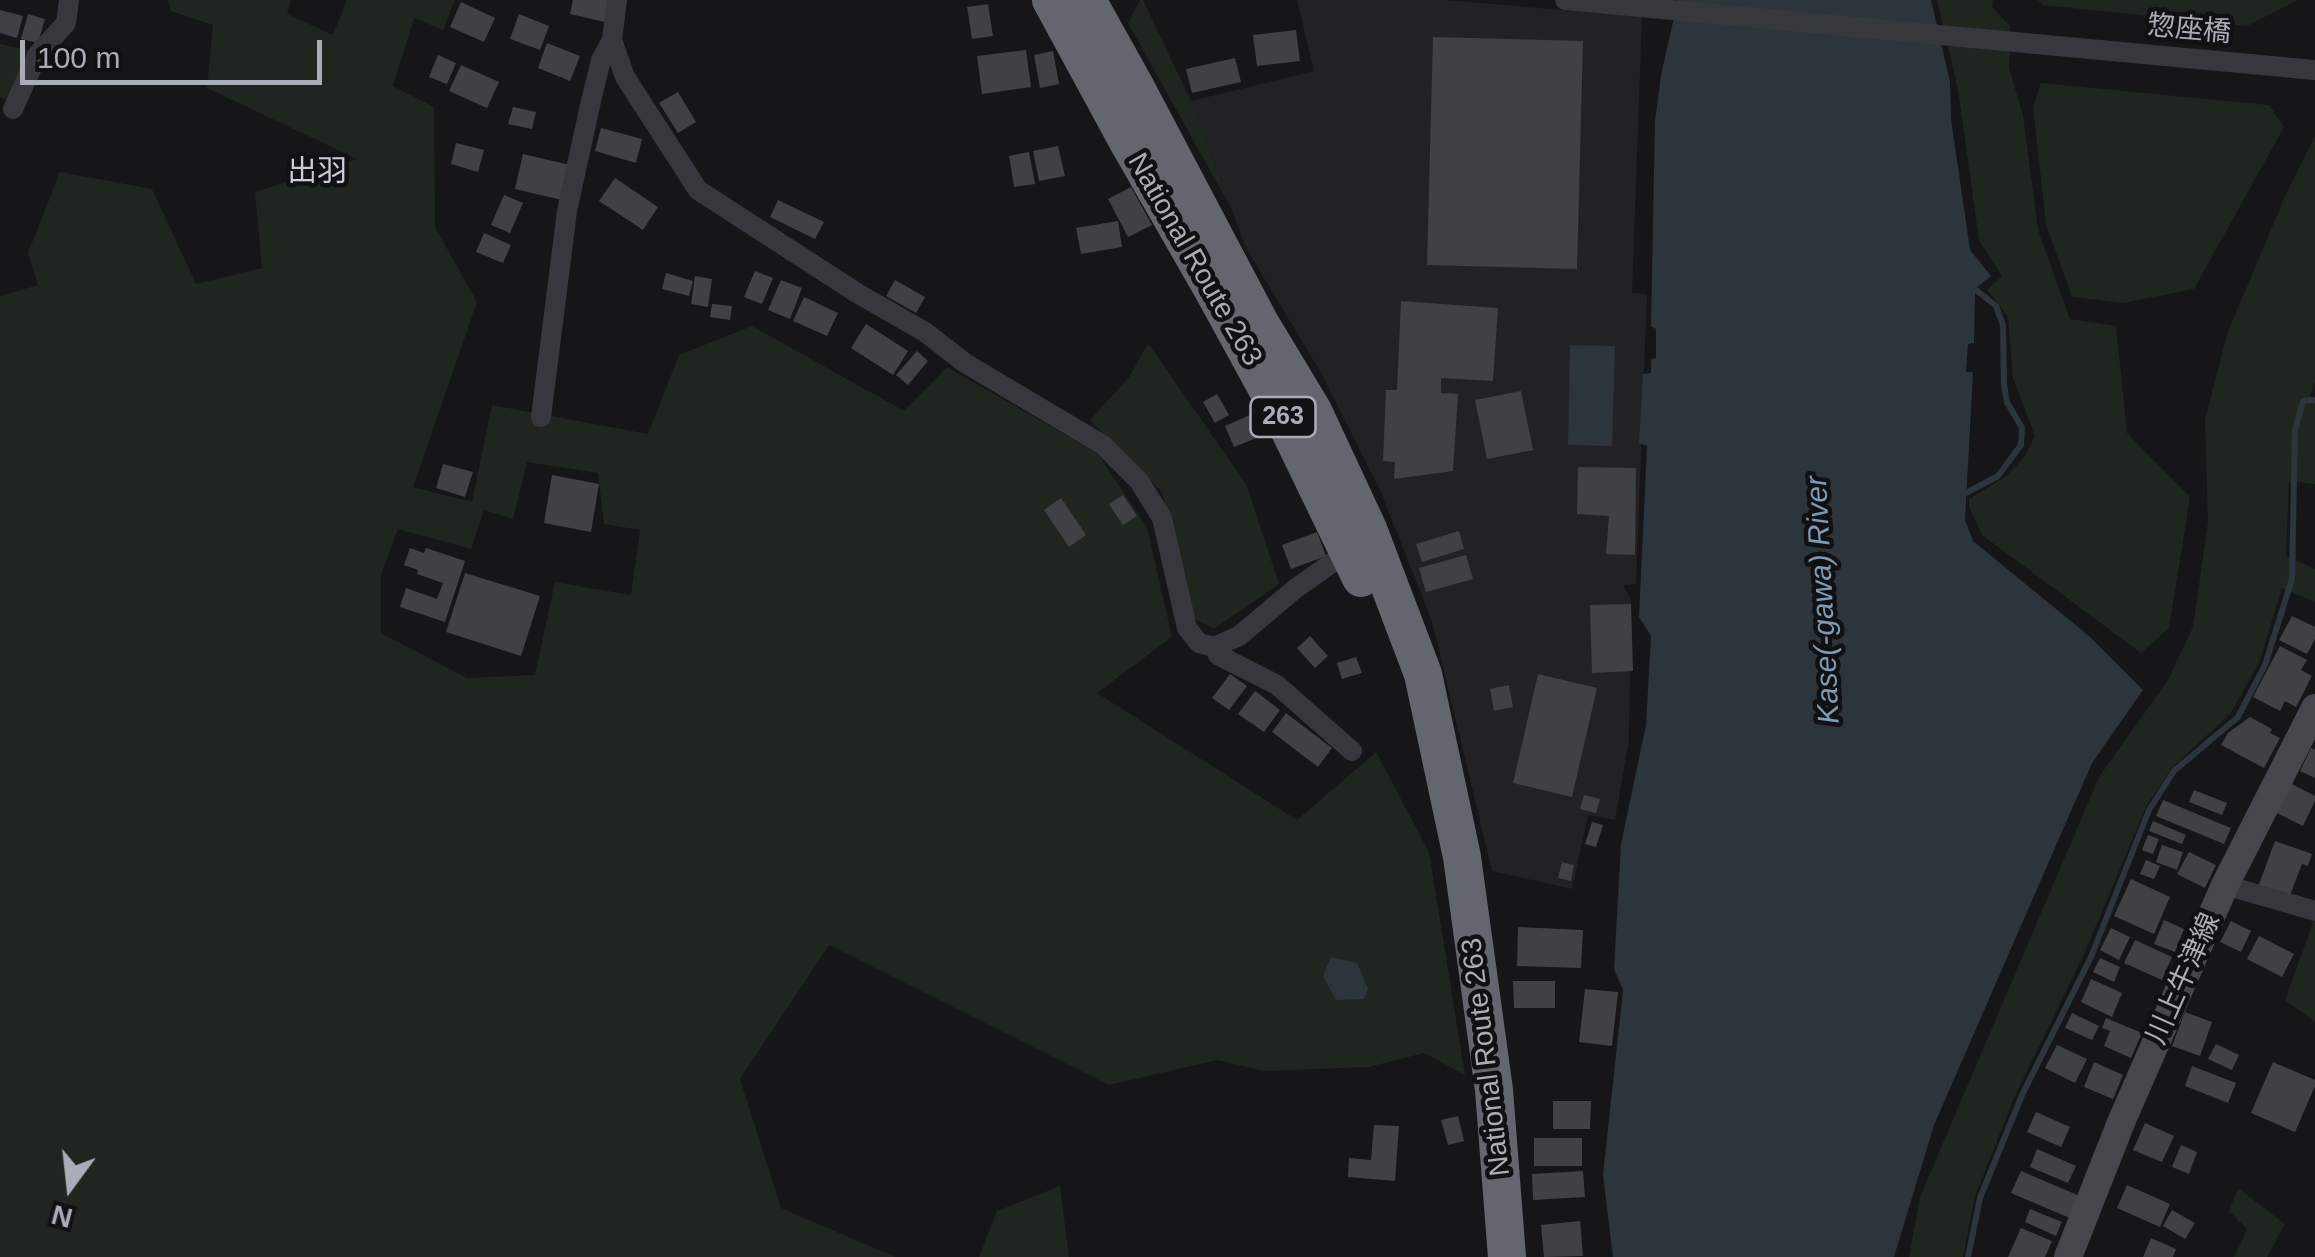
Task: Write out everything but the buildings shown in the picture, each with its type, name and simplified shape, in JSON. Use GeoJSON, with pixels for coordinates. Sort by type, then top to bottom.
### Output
{"type":"FeatureCollection","features":[{"type":"Feature","properties":{"kind":"highway","name":"National Route 263"},"geometry":{"type":"LineString","coordinates":[[1051,0],[1287,424],[1351,555],[1378,615],[1462,858]]}},
{"type":"Feature","properties":{"kind":"highway","name":"National Route 263"},"geometry":{"type":"LineString","coordinates":[[1087,0],[1260,323],[1313,411],[1368,528],[1423,674],[1462,858],[1494,1090],[1507,1257]]}},
{"type":"Feature","properties":{"kind":"main road","name":"川上牛津線"},"geometry":{"type":"LineString","coordinates":[[2068,1257],[2122,1120],[2225,885],[2315,708]]}},
{"type":"Feature","properties":{"kind":"street"},"geometry":{"type":"LineString","coordinates":[[13,109],[38,54],[66,23],[69,0]]}},
{"type":"Feature","properties":{"kind":"street"},"geometry":{"type":"LineString","coordinates":[[541,418],[567,210],[594,88],[612,40],[617,0]]}},
{"type":"Feature","properties":{"kind":"street","name":"惣座橋"},"geometry":{"type":"LineString","coordinates":[[1565,0],[2315,70]]}},
{"type":"Feature","properties":{"kind":"street"},"geometry":{"type":"LineString","coordinates":[[612,40],[625,77],[698,190],[925,332],[965,363],[1102,445],[1139,481],[1162,518],[1186,628],[1200,643],[1214,646],[1239,636],[1295,589],[1336,560],[1351,555]]}},
{"type":"Feature","properties":{"kind":"street"},"geometry":{"type":"LineString","coordinates":[[1214,646],[1218,655],[1277,685],[1352,751]]}},
{"type":"Feature","properties":{"kind":"street"},"geometry":{"type":"LineString","coordinates":[[2225,885],[2315,911]]}},
{"type":"Feature","properties":{"kind":"shaded area"},"geometry":{"type":"Polygon","coordinates":[[[168,0],[291,0],[287,14],[333,35],[347,0],[455,0],[443,30],[414,18],[393,86],[434,107],[435,227],[477,302],[413,487],[472,502],[492,405],[648,434],[679,355],[752,326],[904,411],[947,367],[1097,453],[1147,527],[1172,637],[1097,693],[1297,820],[1376,752],[1429,852],[1465,1075],[1424,1053],[1369,1067],[1264,1071],[1217,1060],[1109,1085],[829,945],[740,1079],[781,1208],[895,1257],[0,1257],[0,296],[38,285],[28,253],[60,172],[152,189],[196,284],[262,268],[255,192],[357,159],[207,88],[213,25],[171,11],[168,0]],[[527,462],[513,519],[484,510],[471,549],[398,529],[381,575],[381,633],[467,678],[535,675],[555,582],[631,595],[640,530],[604,524],[598,473],[527,462]]]}},
{"type":"Feature","properties":{"kind":"shaded area"},"geometry":{"type":"Polygon","coordinates":[[[1140,0],[1191,101],[1232,210],[1128,23],[1140,0]]]}},
{"type":"Feature","properties":{"kind":"shaded area"},"geometry":{"type":"Polygon","coordinates":[[[1297,0],[1446,0],[1642,17],[1632,293],[1647,294],[1636,584],[1623,585],[1631,600],[1629,739],[1615,820],[1588,815],[1572,889],[1492,871],[1432,621],[1380,490],[1321,373],[1246,248],[1191,101],[1314,71],[1297,0]]]}},
{"type":"Feature","properties":{"kind":"shaded area"},"geometry":{"type":"Polygon","coordinates":[[[1937,0],[1993,0],[1992,7],[2010,26],[2009,68],[2023,115],[2038,230],[2070,319],[2116,326],[2127,433],[2190,497],[2169,628],[2141,653],[1982,535],[1969,507],[1969,499],[2005,477],[2024,458],[2035,436],[2013,378],[2008,317],[1987,290],[2002,276],[1979,240],[1958,89],[1937,0]]]}},
{"type":"Feature","properties":{"kind":"shaded area"},"geometry":{"type":"Polygon","coordinates":[[[2038,0],[2298,0],[2247,26],[2043,5],[2038,0]]]}},
{"type":"Feature","properties":{"kind":"shaded area"},"geometry":{"type":"Polygon","coordinates":[[[0,44],[29,50],[7,100],[0,97],[0,44]]]}},
{"type":"Feature","properties":{"kind":"shaded area"},"geometry":{"type":"Polygon","coordinates":[[[2041,83],[2269,105],[2284,127],[2194,289],[2123,303],[2072,297],[2046,224],[2033,107],[2041,83]]]}},
{"type":"Feature","properties":{"kind":"shaded area"},"geometry":{"type":"Polygon","coordinates":[[[2315,136],[2315,382],[2310,396],[2315,399],[2315,484],[2289,481],[2286,556],[2315,569],[2315,602],[2282,588],[2259,663],[2230,714],[2171,769],[2147,805],[2084,954],[2014,1098],[1975,1196],[1963,1257],[1909,1257],[1920,1197],[2099,777],[2168,680],[2193,627],[2208,522],[2205,420],[2227,334],[2315,136]]]}},
{"type":"Feature","properties":{"kind":"shaded area"},"geometry":{"type":"Polygon","coordinates":[[[1148,343],[1246,484],[1279,584],[1214,629],[1191,617],[1162,492],[1090,420],[1130,376],[1148,343]]]}},
{"type":"Feature","properties":{"kind":"shaded area"},"geometry":{"type":"Polygon","coordinates":[[[2315,921],[2315,1022],[2285,1000],[2315,921]]]}},
{"type":"Feature","properties":{"kind":"shaded area"},"geometry":{"type":"Polygon","coordinates":[[[1060,1186],[1069,1257],[979,1257],[997,1211],[1060,1186]]]}},
{"type":"Feature","properties":{"kind":"shaded area"},"geometry":{"type":"Polygon","coordinates":[[[2238,1188],[2285,1224],[2267,1257],[2234,1257],[2247,1229],[2229,1211],[2238,1188]]]}},
{"type":"Feature","properties":{"kind":"water","name":"Kase(-gawa) River"},"geometry":{"type":"Polygon","coordinates":[[[1678,0],[1931,0],[1950,82],[1951,119],[1970,250],[1991,276],[1975,289],[1974,343],[1968,344],[1966,372],[1973,372],[1965,520],[1973,541],[2089,636],[2143,690],[2092,763],[1934,1125],[1894,1257],[1613,1257],[1603,1175],[1623,990],[1614,969],[1621,844],[1646,725],[1651,636],[1639,617],[1647,446],[1639,443],[1643,374],[1651,373],[1651,359],[1656,358],[1656,329],[1651,326],[1655,121],[1678,0]]]}},
{"type":"Feature","properties":{"kind":"water"},"geometry":{"type":"Polygon","coordinates":[[[1570,345],[1615,346],[1612,446],[1568,445],[1570,345]]]}},
{"type":"Feature","properties":{"kind":"water"},"geometry":{"type":"Polygon","coordinates":[[[1331,957],[1357,963],[1368,989],[1364,999],[1336,1000],[1323,976],[1331,957]]]}},
{"type":"Feature","properties":{"kind":"waterway"},"geometry":{"type":"LineString","coordinates":[[1966,493],[1998,476],[2021,445],[2022,428],[2007,402],[2003,325],[1996,306],[1975,289]]}},
{"type":"Feature","properties":{"kind":"waterway"},"geometry":{"type":"LineString","coordinates":[[1968,1257],[1980,1198],[2022,1095],[2091,957],[2149,810],[2174,771],[2238,717],[2265,665],[2292,579],[2295,430],[2303,401],[2315,400]]}},
{"type":"Feature","properties":{"kind":"district","name":"出羽"},"geometry":{"type":"Point","coordinates":[317,173]}}]}
